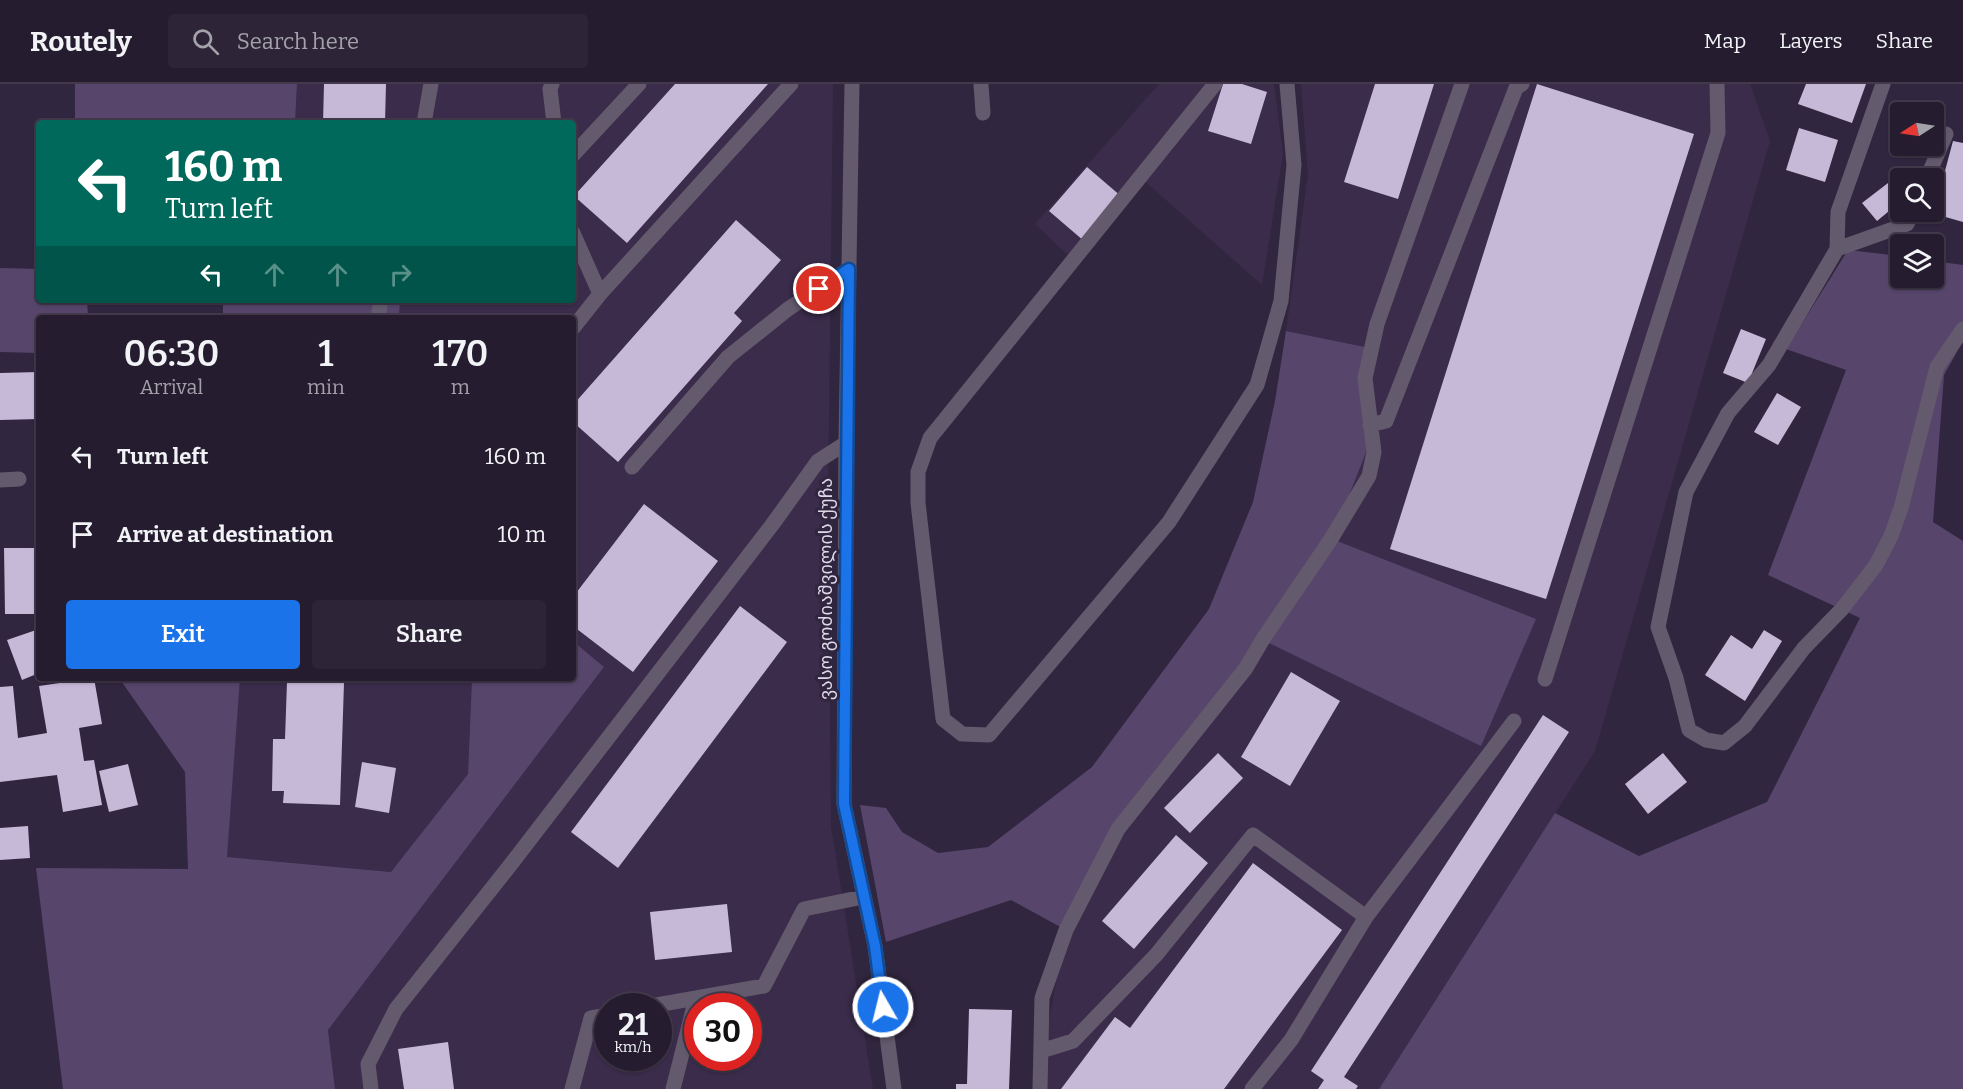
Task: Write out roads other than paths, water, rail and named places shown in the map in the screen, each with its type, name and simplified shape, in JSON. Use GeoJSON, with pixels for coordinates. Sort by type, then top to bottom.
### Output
{"type":"FeatureCollection","features":[{"type":"Feature","properties":{"kind":"street"},"geometry":{"type":"LineString","coordinates":[[425,120],[431,84]]}},
{"type":"Feature","properties":{"kind":"street"},"geometry":{"type":"LineString","coordinates":[[552,84],[550,89],[554,120]]}},
{"type":"Feature","properties":{"kind":"street"},"geometry":{"type":"LineString","coordinates":[[576,152],[639,84]]}},
{"type":"Feature","properties":{"kind":"street"},"geometry":{"type":"LineString","coordinates":[[576,324],[600,294],[791,84]]}},
{"type":"Feature","properties":{"kind":"street","name":"ვასო გოძიაშვილის ქუჩა"},"geometry":{"type":"LineString","coordinates":[[852,84],[846,443],[844,804],[875,946],[894,1089]]}},
{"type":"Feature","properties":{"kind":"street"},"geometry":{"type":"LineString","coordinates":[[981,84],[983,113]]}},
{"type":"Feature","properties":{"kind":"street"},"geometry":{"type":"LineString","coordinates":[[1215,84],[930,438],[918,472],[918,503],[943,719],[962,734],[989,735],[1169,522],[1257,385],[1281,301],[1294,165],[1287,84]]}},
{"type":"Feature","properties":{"kind":"street"},"geometry":{"type":"LineString","coordinates":[[1040,1089],[1042,998],[1066,930],[1118,829],[1246,668],[1331,539],[1369,476],[1374,452],[1365,378],[1377,324],[1462,84]]}},
{"type":"Feature","properties":{"kind":"street"},"geometry":{"type":"LineString","coordinates":[[1370,425],[1386,421],[1516,88],[1522,84]]}},
{"type":"Feature","properties":{"kind":"street"},"geometry":{"type":"LineString","coordinates":[[1545,679],[1718,133],[1717,84]]}},
{"type":"Feature","properties":{"kind":"street"},"geometry":{"type":"LineString","coordinates":[[1883,84],[1839,212],[1837,249],[1769,365],[1728,413],[1686,492],[1658,627],[1676,678],[1689,730],[1706,740],[1724,743],[1745,726],[1804,648],[1842,609],[1876,565],[1891,536],[1901,508],[1937,367],[1963,329]]}},
{"type":"Feature","properties":{"kind":"street"},"geometry":{"type":"LineString","coordinates":[[1931,168],[1946,134]]}},
{"type":"Feature","properties":{"kind":"street"},"geometry":{"type":"LineString","coordinates":[[1837,249],[1908,222]]}},
{"type":"Feature","properties":{"kind":"street"},"geometry":{"type":"LineString","coordinates":[[576,240],[600,294]]}},
{"type":"Feature","properties":{"kind":"street"},"geometry":{"type":"LineString","coordinates":[[632,467],[728,357],[788,309],[849,269]]}},
{"type":"Feature","properties":{"kind":"street"},"geometry":{"type":"LineString","coordinates":[[371,1089],[368,1064],[396,1009],[508,868],[765,534],[818,461],[846,443]]}},
{"type":"Feature","properties":{"kind":"street"},"geometry":{"type":"LineString","coordinates":[[0,480],[19,479]]}},
{"type":"Feature","properties":{"kind":"street"},"geometry":{"type":"LineString","coordinates":[[1252,1089],[1291,1040],[1366,917],[1514,721]]}},
{"type":"Feature","properties":{"kind":"street"},"geometry":{"type":"LineString","coordinates":[[1041,1052],[1073,1041],[1156,956],[1254,834],[1366,917]]}},
{"type":"Feature","properties":{"kind":"street"},"geometry":{"type":"LineString","coordinates":[[724,993],[764,986],[804,909],[863,897]]}},
{"type":"Feature","properties":{"kind":"street"},"geometry":{"type":"LineString","coordinates":[[572,1089],[591,1018],[594,1017]]}},
{"type":"Feature","properties":{"kind":"street"},"geometry":{"type":"LineString","coordinates":[[673,1089],[684,1045]]}}]}
